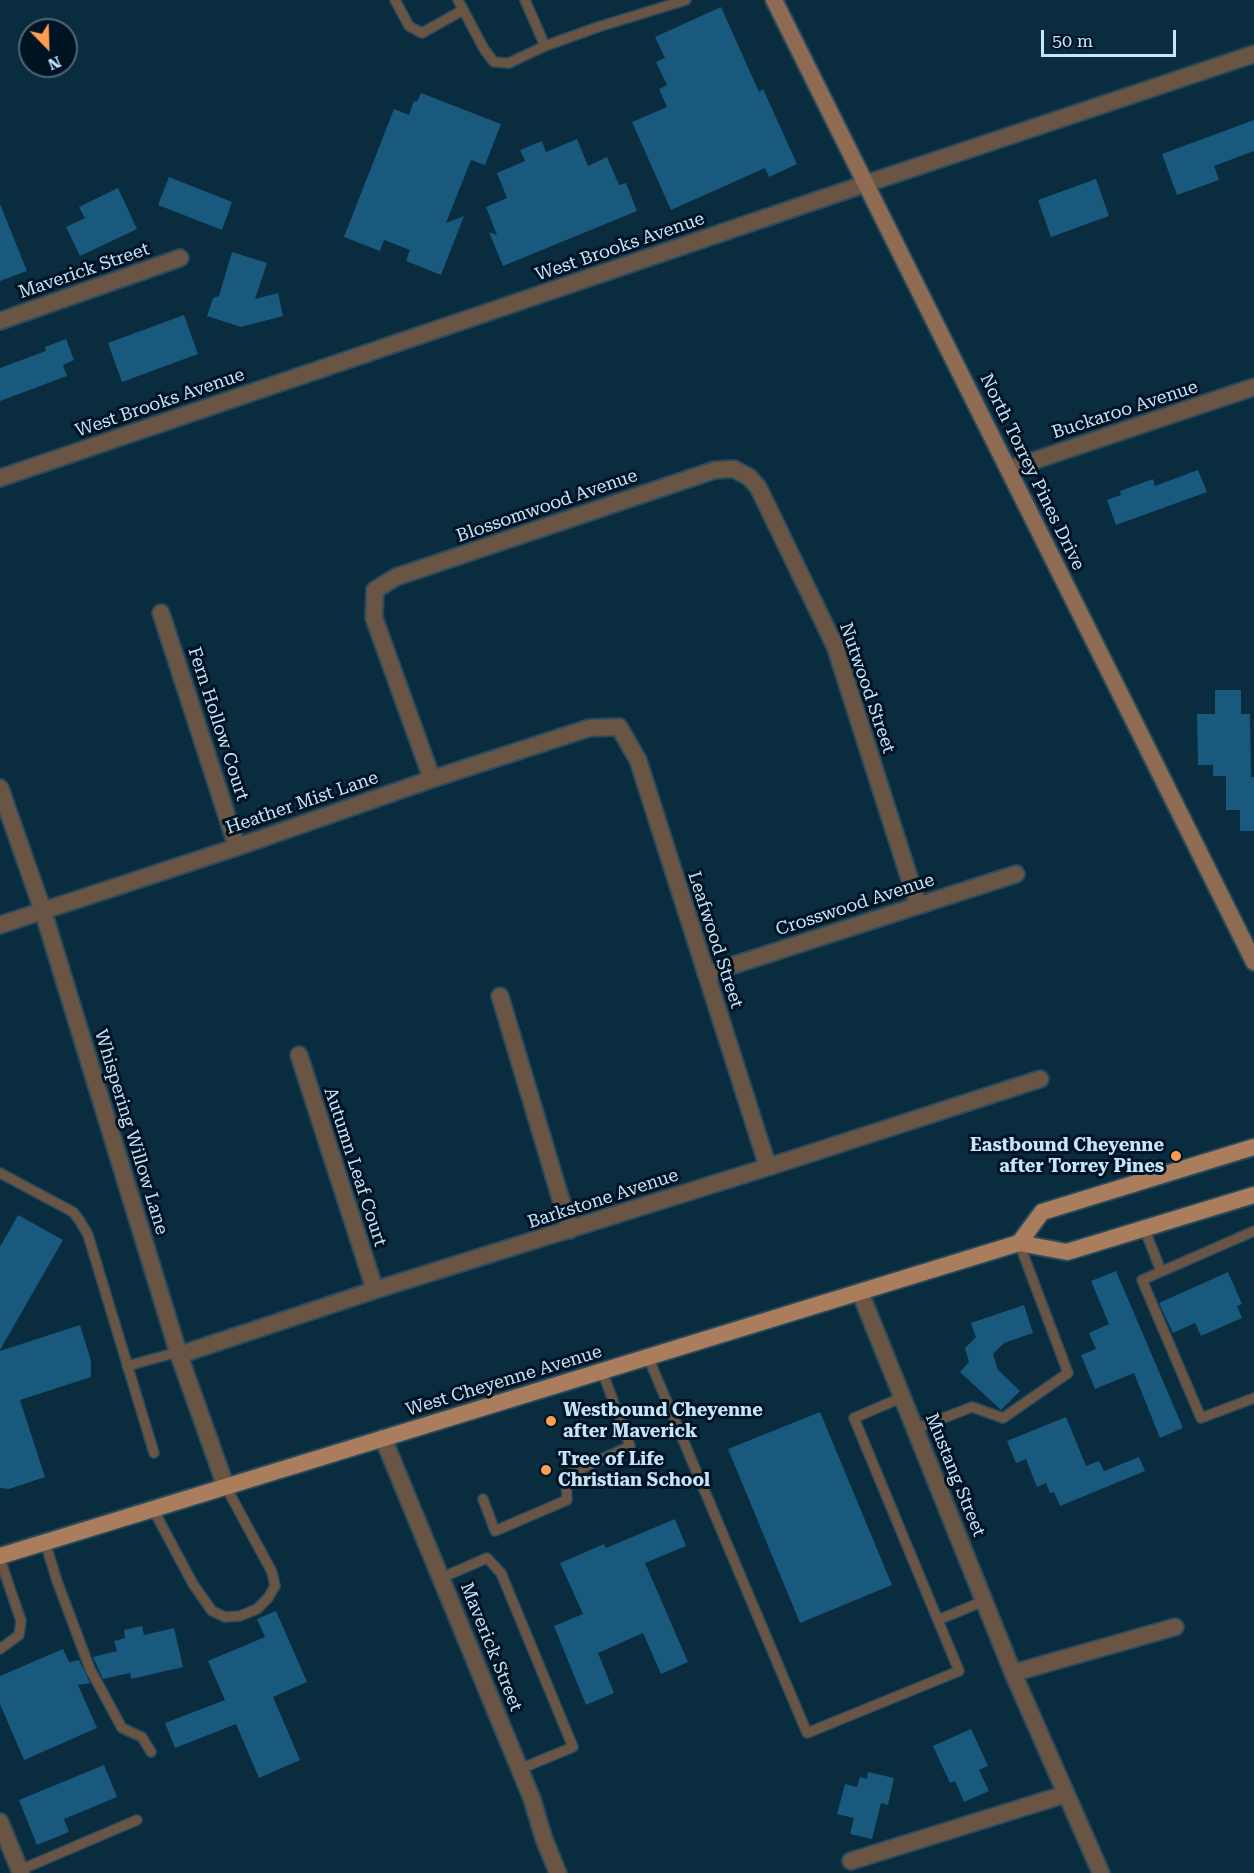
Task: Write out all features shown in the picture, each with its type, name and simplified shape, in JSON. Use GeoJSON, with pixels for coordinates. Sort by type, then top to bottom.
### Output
{"type":"FeatureCollection","features":[{"type":"Feature","properties":{"kind":"main road","name":"North Torrey Pines Drive"},"geometry":{"type":"LineString","coordinates":[[774,0],[1254,962]]}},
{"type":"Feature","properties":{"kind":"main road"},"geometry":{"type":"LineString","coordinates":[[1019,1243],[1042,1212],[1254,1147]]}},
{"type":"Feature","properties":{"kind":"main road","name":"West Cheyenne Avenue"},"geometry":{"type":"LineString","coordinates":[[0,1557],[1019,1243],[1067,1252],[1254,1195]]}},
{"type":"Feature","properties":{"kind":"street","name":"West Brooks Avenue"},"geometry":{"type":"LineString","coordinates":[[0,478],[1254,54]]}},
{"type":"Feature","properties":{"kind":"street","name":"Maverick Street"},"geometry":{"type":"LineString","coordinates":[[0,321],[180,258]]}},
{"type":"Feature","properties":{"kind":"street","name":"Buckaroo Avenue"},"geometry":{"type":"LineString","coordinates":[[1009,469],[1254,387]]}},
{"type":"Feature","properties":{"kind":"street","name":"Blossomwood Avenue"},"geometry":{"type":"LineString","coordinates":[[432,779],[374,618],[375,590],[396,578],[715,470],[734,469]]}},
{"type":"Feature","properties":{"kind":"street","name":"Nutwood Street"},"geometry":{"type":"LineString","coordinates":[[734,469],[749,477],[758,487],[835,646],[918,905]]}},
{"type":"Feature","properties":{"kind":"street","name":"Fern Hollow Court"},"geometry":{"type":"LineString","coordinates":[[161,613],[237,847]]}},
{"type":"Feature","properties":{"kind":"street","name":"Heather Mist Lane"},"geometry":{"type":"LineString","coordinates":[[0,925],[589,728],[620,727]]}},
{"type":"Feature","properties":{"kind":"street","name":"Leafwood Street"},"geometry":{"type":"LineString","coordinates":[[620,727],[638,760],[768,1167]]}},
{"type":"Feature","properties":{"kind":"street","name":"Whispering Willow Lane"},"geometry":{"type":"LineString","coordinates":[[0,788],[44,910],[178,1353],[226,1487]]}},
{"type":"Feature","properties":{"kind":"street","name":"Crosswood Avenue"},"geometry":{"type":"LineString","coordinates":[[706,974],[1016,874]]}},
{"type":"Feature","properties":{"kind":"street"},"geometry":{"type":"LineString","coordinates":[[500,996],[570,1230]]}},
{"type":"Feature","properties":{"kind":"street","name":"Autumn Leaf Court"},"geometry":{"type":"LineString","coordinates":[[299,1055],[375,1290]]}},
{"type":"Feature","properties":{"kind":"street","name":"Barkstone Avenue"},"geometry":{"type":"LineString","coordinates":[[178,1353],[1040,1079]]}},
{"type":"Feature","properties":{"kind":"street","name":"Mustang Street"},"geometry":{"type":"LineString","coordinates":[[860,1292],[1013,1673],[1101,1873]]}},
{"type":"Feature","properties":{"kind":"street","name":"Maverick Street"},"geometry":{"type":"LineString","coordinates":[[383,1438],[520,1769],[558,1873]]}},
{"type":"Feature","properties":{"kind":"street"},"geometry":{"type":"LineString","coordinates":[[1013,1673],[1175,1627]]}},
{"type":"Feature","properties":{"kind":"street"},"geometry":{"type":"LineString","coordinates":[[851,1861],[1066,1794]]}},
{"type":"Feature","properties":{"kind":"street"},"geometry":{"type":"LineString","coordinates":[[0,1822],[20,1871]]}},
{"type":"Feature","properties":{"kind":"lane"},"geometry":{"type":"LineString","coordinates":[[395,0],[409,26],[422,33],[463,10]]}},
{"type":"Feature","properties":{"kind":"lane"},"geometry":{"type":"LineString","coordinates":[[458,0],[484,50],[494,62],[509,63],[544,46],[686,0]]}},
{"type":"Feature","properties":{"kind":"lane"},"geometry":{"type":"LineString","coordinates":[[525,0],[544,46]]}},
{"type":"Feature","properties":{"kind":"lane"},"geometry":{"type":"LineString","coordinates":[[0,1173],[73,1212],[80,1221],[88,1236],[154,1453]]}},
{"type":"Feature","properties":{"kind":"lane"},"geometry":{"type":"LineString","coordinates":[[1144,1228],[1161,1271]]}},
{"type":"Feature","properties":{"kind":"lane"},"geometry":{"type":"LineString","coordinates":[[1254,1231],[1142,1280],[1201,1418],[1254,1398]]}},
{"type":"Feature","properties":{"kind":"lane"},"geometry":{"type":"LineString","coordinates":[[915,1429],[972,1407],[1003,1418],[1068,1373],[1019,1243]]}},
{"type":"Feature","properties":{"kind":"lane"},"geometry":{"type":"LineString","coordinates":[[128,1366],[178,1353]]}},
{"type":"Feature","properties":{"kind":"lane"},"geometry":{"type":"LineString","coordinates":[[648,1357],[807,1733],[959,1671],[854,1418],[903,1397]]}},
{"type":"Feature","properties":{"kind":"lane"},"geometry":{"type":"LineString","coordinates":[[483,1499],[495,1531],[567,1500],[566,1476],[630,1446],[602,1371]]}},
{"type":"Feature","properties":{"kind":"lane"},"geometry":{"type":"LineString","coordinates":[[153,1509],[193,1584],[212,1611],[225,1617],[240,1616],[257,1609],[268,1598],[275,1586],[272,1572],[226,1487]]}},
{"type":"Feature","properties":{"kind":"lane"},"geometry":{"type":"LineString","coordinates":[[45,1542],[90,1669],[122,1728],[142,1737],[151,1752]]}},
{"type":"Feature","properties":{"kind":"lane"},"geometry":{"type":"LineString","coordinates":[[0,1557],[21,1620],[19,1635],[0,1649]]}},
{"type":"Feature","properties":{"kind":"lane"},"geometry":{"type":"LineString","coordinates":[[441,1578],[488,1558],[501,1574],[573,1747],[520,1769]]}},
{"type":"Feature","properties":{"kind":"lane"},"geometry":{"type":"LineString","coordinates":[[938,1620],[984,1601]]}},
{"type":"Feature","properties":{"kind":"lane"},"geometry":{"type":"LineString","coordinates":[[20,1871],[137,1820]]}},
{"type":"Feature","properties":{"kind":"building"},"geometry":{"type":"Polygon","coordinates":[[[721,7],[759,92],[763,89],[797,164],[769,177],[765,168],[671,210],[632,122],[667,107],[659,89],[667,85],[656,62],[665,58],[655,37],[721,7]]]}},
{"type":"Feature","properties":{"kind":"building"},"geometry":{"type":"Polygon","coordinates":[[[421,93],[501,124],[485,165],[471,160],[446,223],[464,216],[441,275],[406,261],[410,250],[384,240],[380,251],[344,237],[394,109],[409,115],[414,101],[417,102],[421,93]]]}},
{"type":"Feature","properties":{"kind":"building"},"geometry":{"type":"Polygon","coordinates":[[[1254,120],[1254,151],[1214,166],[1219,180],[1177,195],[1162,154],[1254,120]]]}},
{"type":"Feature","properties":{"kind":"building"},"geometry":{"type":"Polygon","coordinates":[[[577,139],[588,166],[607,157],[619,185],[626,183],[637,211],[503,266],[489,232],[497,235],[486,207],[507,198],[497,173],[525,161],[520,150],[542,141],[546,152],[577,139]]]}},
{"type":"Feature","properties":{"kind":"building"},"geometry":{"type":"Polygon","coordinates":[[[169,177],[232,202],[222,230],[158,205],[169,177]]]}},
{"type":"Feature","properties":{"kind":"building"},"geometry":{"type":"Polygon","coordinates":[[[1096,179],[1109,216],[1051,237],[1038,200],[1096,179]]]}},
{"type":"Feature","properties":{"kind":"building"},"geometry":{"type":"Polygon","coordinates":[[[118,188],[137,229],[80,256],[66,227],[85,218],[79,207],[118,188]]]}},
{"type":"Feature","properties":{"kind":"building"},"geometry":{"type":"Polygon","coordinates":[[[0,204],[27,271],[0,281],[0,204]]]}},
{"type":"Feature","properties":{"kind":"building"},"geometry":{"type":"Polygon","coordinates":[[[232,252],[267,263],[255,299],[278,293],[283,316],[241,327],[207,316],[213,298],[219,296],[232,252]]]}},
{"type":"Feature","properties":{"kind":"building"},"geometry":{"type":"Polygon","coordinates":[[[184,315],[198,354],[122,382],[108,343],[184,315]]]}},
{"type":"Feature","properties":{"kind":"building"},"geometry":{"type":"Polygon","coordinates":[[[66,339],[74,360],[63,365],[67,376],[0,401],[0,368],[46,351],[45,347],[66,339]]]}},
{"type":"Feature","properties":{"kind":"building"},"geometry":{"type":"Polygon","coordinates":[[[1198,470],[1207,492],[1116,525],[1107,500],[1121,495],[1120,491],[1153,479],[1155,486],[1198,470]]]}},
{"type":"Feature","properties":{"kind":"building"},"geometry":{"type":"Polygon","coordinates":[[[1215,690],[1241,690],[1241,714],[1250,714],[1251,777],[1254,777],[1254,831],[1240,831],[1240,810],[1226,810],[1226,776],[1213,776],[1213,765],[1198,765],[1197,714],[1215,714],[1215,690]]]}},
{"type":"Feature","properties":{"kind":"building"},"geometry":{"type":"Polygon","coordinates":[[[18,1215],[63,1240],[0,1350],[0,1247],[18,1215]]]}},
{"type":"Feature","properties":{"kind":"building"},"geometry":{"type":"Polygon","coordinates":[[[1116,1271],[1183,1428],[1160,1438],[1134,1373],[1095,1389],[1081,1355],[1096,1349],[1089,1333],[1109,1324],[1091,1281],[1116,1271]]]}},
{"type":"Feature","properties":{"kind":"building"},"geometry":{"type":"Polygon","coordinates":[[[1228,1272],[1242,1304],[1237,1306],[1242,1318],[1201,1336],[1195,1323],[1173,1333],[1159,1303],[1228,1272]]]}},
{"type":"Feature","properties":{"kind":"building"},"geometry":{"type":"Polygon","coordinates":[[[1024,1305],[1033,1333],[1004,1343],[993,1354],[998,1370],[1020,1391],[1001,1410],[960,1372],[969,1362],[965,1348],[976,1337],[971,1323],[1024,1305]]]}},
{"type":"Feature","properties":{"kind":"building"},"geometry":{"type":"Polygon","coordinates":[[[80,1325],[91,1361],[91,1377],[20,1400],[45,1477],[9,1489],[0,1488],[0,1351],[80,1325]]]}},
{"type":"Feature","properties":{"kind":"building"},"geometry":{"type":"Polygon","coordinates":[[[820,1412],[892,1585],[800,1623],[728,1449],[820,1412]]]}},
{"type":"Feature","properties":{"kind":"building"},"geometry":{"type":"Polygon","coordinates":[[[1066,1417],[1086,1466],[1099,1461],[1104,1471],[1139,1457],[1145,1471],[1060,1506],[1054,1492],[1050,1493],[1046,1483],[1037,1487],[1026,1459],[1016,1463],[1007,1441],[1066,1417]]]}},
{"type":"Feature","properties":{"kind":"building"},"geometry":{"type":"Polygon","coordinates":[[[675,1519],[686,1546],[645,1563],[688,1662],[661,1674],[643,1633],[598,1653],[614,1693],[586,1705],[554,1626],[583,1614],[560,1563],[604,1544],[606,1548],[675,1519]]]}},
{"type":"Feature","properties":{"kind":"building"},"geometry":{"type":"Polygon","coordinates":[[[276,1611],[307,1682],[273,1697],[300,1760],[259,1778],[236,1724],[175,1748],[165,1723],[225,1700],[208,1661],[265,1637],[257,1619],[276,1611]]]}},
{"type":"Feature","properties":{"kind":"building"},"geometry":{"type":"Polygon","coordinates":[[[142,1626],[144,1635],[174,1628],[183,1667],[131,1679],[130,1673],[103,1679],[93,1657],[117,1651],[114,1641],[125,1638],[124,1630],[142,1626]]]}},
{"type":"Feature","properties":{"kind":"building"},"geometry":{"type":"Polygon","coordinates":[[[63,1649],[69,1662],[79,1660],[90,1683],[78,1685],[97,1728],[24,1760],[0,1704],[0,1676],[63,1649]]]}},
{"type":"Feature","properties":{"kind":"building"},"geometry":{"type":"Polygon","coordinates":[[[971,1729],[988,1766],[979,1770],[989,1791],[964,1802],[955,1781],[950,1783],[933,1746],[971,1729]]]}},
{"type":"Feature","properties":{"kind":"building"},"geometry":{"type":"Polygon","coordinates":[[[104,1765],[117,1797],[64,1819],[69,1832],[37,1845],[19,1800],[104,1765]]]}},
{"type":"Feature","properties":{"kind":"building"},"geometry":{"type":"Polygon","coordinates":[[[868,1772],[894,1778],[888,1805],[881,1803],[872,1839],[850,1834],[854,1818],[837,1814],[845,1784],[857,1787],[860,1777],[867,1779],[868,1772]]]}},
{"type":"Feature","properties":{"kind":"place","name":"Eastbound Cheyenne after Torrey Pines"},"geometry":{"type":"Point","coordinates":[1176,1156]}},
{"type":"Feature","properties":{"kind":"place","name":"Westbound Cheyenne after Maverick"},"geometry":{"type":"Point","coordinates":[551,1421]}},
{"type":"Feature","properties":{"kind":"place","name":"Tree of Life Christian School"},"geometry":{"type":"Point","coordinates":[546,1470]}}]}
